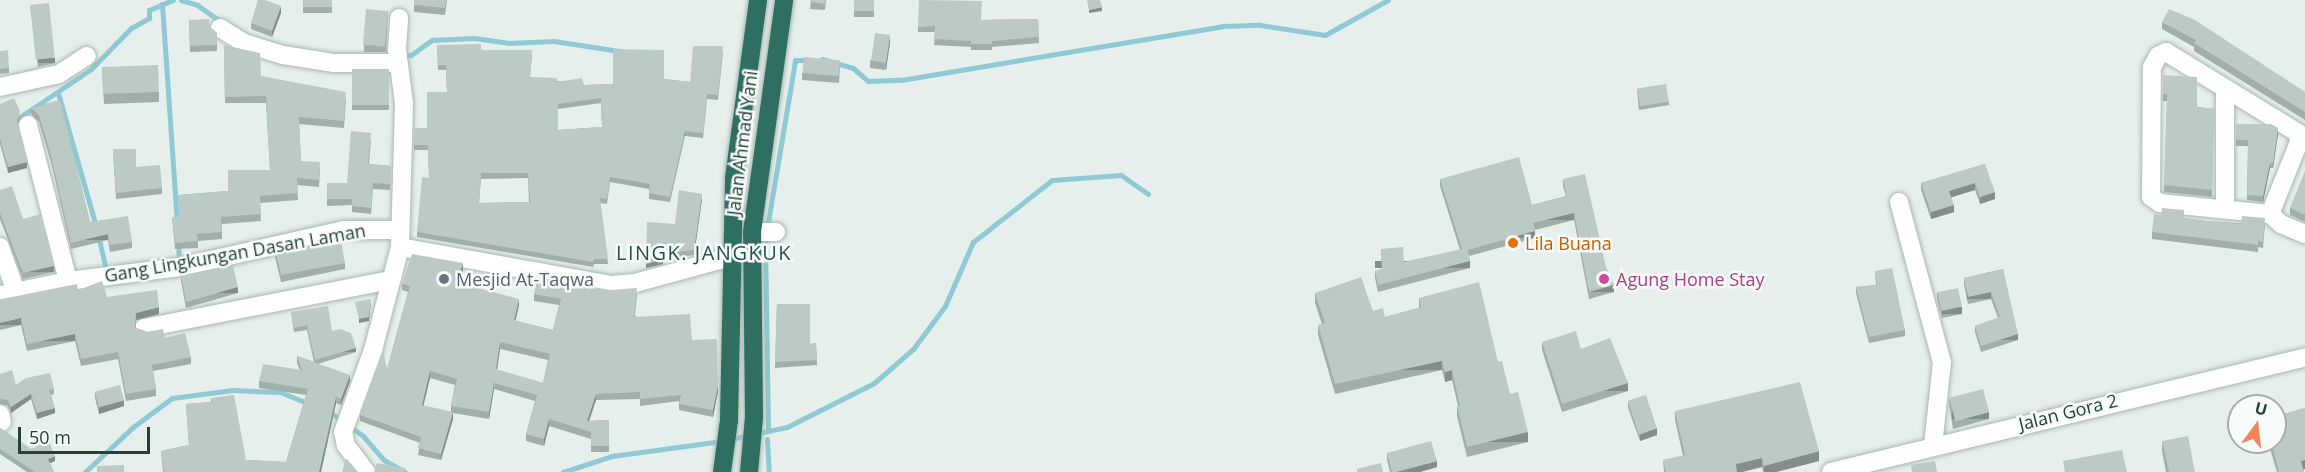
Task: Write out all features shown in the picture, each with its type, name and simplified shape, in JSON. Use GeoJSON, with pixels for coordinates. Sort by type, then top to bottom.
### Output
{"type":"FeatureCollection","features":[{"type":"Feature","properties":{"kind":"highway"},"geometry":{"type":"LineString","coordinates":[[722,472],[729,420],[734,178],[758,0]]}},
{"type":"Feature","properties":{"kind":"highway","name":"Jalan Ahmad Yani"},"geometry":{"type":"LineString","coordinates":[[749,471],[754,417],[754,368],[763,232],[784,0]]}},
{"type":"Feature","properties":{"kind":"highway"},"geometry":{"type":"LineString","coordinates":[[731,370],[754,368]]}},
{"type":"Feature","properties":{"kind":"street"},"geometry":{"type":"LineString","coordinates":[[366,472],[346,445],[343,432],[373,350],[399,238],[404,104],[398,57],[399,18]]}},
{"type":"Feature","properties":{"kind":"street"},"geometry":{"type":"LineString","coordinates":[[220,27],[244,43],[283,55],[343,63],[398,57]]}},
{"type":"Feature","properties":{"kind":"street"},"geometry":{"type":"LineString","coordinates":[[2270,214],[2299,142],[2298,133],[2225,90],[2172,55],[2163,52],[2158,56],[2151,83],[2149,192],[2153,199],[2270,214],[2281,224],[2305,234]]}},
{"type":"Feature","properties":{"kind":"street"},"geometry":{"type":"LineString","coordinates":[[0,87],[59,75],[87,56]]}},
{"type":"Feature","properties":{"kind":"street"},"geometry":{"type":"LineString","coordinates":[[2225,90],[2225,207]]}},
{"type":"Feature","properties":{"kind":"street"},"geometry":{"type":"LineString","coordinates":[[28,125],[68,281]]}},
{"type":"Feature","properties":{"kind":"street"},"geometry":{"type":"LineString","coordinates":[[1899,202],[1942,362],[1933,446]]}},
{"type":"Feature","properties":{"kind":"street","name":"Gang Lingkungan Dasan Laman"},"geometry":{"type":"LineString","coordinates":[[8,293],[68,281],[180,267],[344,230],[399,238],[612,285],[635,283],[731,257]]}},
{"type":"Feature","properties":{"kind":"street"},"geometry":{"type":"LineString","coordinates":[[0,247],[8,293]]}},
{"type":"Feature","properties":{"kind":"street"},"geometry":{"type":"LineString","coordinates":[[144,328],[391,280]]}},
{"type":"Feature","properties":{"kind":"street","name":"Jalan Gora 2"},"geometry":{"type":"LineString","coordinates":[[1831,472],[2305,357]]}},
{"type":"Feature","properties":{"kind":"building"},"geometry":{"type":"Polygon","coordinates":[[[258,0],[281,6],[272,31],[251,23],[258,0]]]}},
{"type":"Feature","properties":{"kind":"building"},"geometry":{"type":"Polygon","coordinates":[[[303,0],[332,0],[332,7],[303,7],[303,0]]]}},
{"type":"Feature","properties":{"kind":"building"},"geometry":{"type":"Polygon","coordinates":[[[414,0],[446,0],[445,8],[414,5],[414,0]]]}},
{"type":"Feature","properties":{"kind":"building"},"geometry":{"type":"Polygon","coordinates":[[[811,0],[825,0],[825,4],[810,2],[811,0]]]}},
{"type":"Feature","properties":{"kind":"building"},"geometry":{"type":"Polygon","coordinates":[[[854,0],[874,0],[874,11],[854,11],[854,0]]]}},
{"type":"Feature","properties":{"kind":"building"},"geometry":{"type":"Polygon","coordinates":[[[919,0],[982,1],[981,20],[1038,19],[1039,37],[992,41],[992,44],[971,44],[971,41],[934,39],[935,26],[918,27],[919,0]]]}},
{"type":"Feature","properties":{"kind":"building"},"geometry":{"type":"Polygon","coordinates":[[[1087,0],[1100,0],[1102,7],[1089,10],[1087,0]]]}},
{"type":"Feature","properties":{"kind":"building"},"geometry":{"type":"Polygon","coordinates":[[[49,3],[55,58],[36,60],[30,5],[49,3]]]}},
{"type":"Feature","properties":{"kind":"building"},"geometry":{"type":"Polygon","coordinates":[[[366,9],[388,11],[385,47],[363,45],[366,9]]]}},
{"type":"Feature","properties":{"kind":"building"},"geometry":{"type":"Polygon","coordinates":[[[2169,9],[2195,20],[2305,92],[2305,112],[2194,43],[2196,40],[2162,22],[2169,9]]]}},
{"type":"Feature","properties":{"kind":"building"},"geometry":{"type":"Polygon","coordinates":[[[209,19],[210,27],[217,33],[217,45],[190,46],[189,20],[209,19]]]}},
{"type":"Feature","properties":{"kind":"building"},"geometry":{"type":"Polygon","coordinates":[[[875,33],[890,35],[886,63],[871,61],[875,33]]]}},
{"type":"Feature","properties":{"kind":"building"},"geometry":{"type":"Polygon","coordinates":[[[481,44],[481,50],[532,50],[530,77],[557,78],[557,82],[582,78],[584,85],[613,84],[613,49],[664,50],[664,79],[690,82],[693,46],[723,46],[718,95],[707,94],[703,133],[685,131],[670,197],[649,193],[650,184],[610,177],[607,199],[600,198],[608,259],[594,259],[593,262],[417,232],[422,177],[429,178],[428,145],[414,145],[414,128],[427,128],[427,92],[447,92],[446,65],[438,65],[437,45],[481,44]],[[601,98],[558,104],[558,130],[602,127],[601,98]],[[481,173],[479,203],[530,202],[528,173],[481,173]]]}},
{"type":"Feature","properties":{"kind":"building"},"geometry":{"type":"Polygon","coordinates":[[[224,45],[260,53],[261,76],[346,92],[344,121],[299,117],[301,161],[320,162],[319,180],[297,178],[298,193],[260,196],[261,214],[221,217],[222,232],[197,234],[198,241],[175,243],[172,217],[180,217],[178,195],[228,191],[228,170],[270,170],[266,96],[225,97],[224,45]]]}},
{"type":"Feature","properties":{"kind":"building"},"geometry":{"type":"Polygon","coordinates":[[[8,50],[9,68],[0,69],[0,51],[8,50]]]}},
{"type":"Feature","properties":{"kind":"building"},"geometry":{"type":"Polygon","coordinates":[[[804,57],[840,60],[838,76],[803,73],[804,57]]]}},
{"type":"Feature","properties":{"kind":"building"},"geometry":{"type":"Polygon","coordinates":[[[158,65],[159,92],[103,94],[102,67],[158,65]]]}},
{"type":"Feature","properties":{"kind":"building"},"geometry":{"type":"Polygon","coordinates":[[[352,69],[389,69],[389,105],[352,105],[352,69]]]}},
{"type":"Feature","properties":{"kind":"building"},"geometry":{"type":"Polygon","coordinates":[[[2163,75],[2197,77],[2197,107],[2214,109],[2212,190],[2164,185],[2167,94],[2163,95],[2163,75]]]}},
{"type":"Feature","properties":{"kind":"building"},"geometry":{"type":"Polygon","coordinates":[[[1666,84],[1669,102],[1640,106],[1637,89],[1666,84]]]}},
{"type":"Feature","properties":{"kind":"building"},"geometry":{"type":"Polygon","coordinates":[[[14,98],[20,111],[17,122],[27,162],[8,167],[0,138],[0,104],[14,98]]]}},
{"type":"Feature","properties":{"kind":"building"},"geometry":{"type":"Polygon","coordinates":[[[60,100],[90,222],[128,216],[132,242],[110,245],[108,234],[71,243],[39,115],[31,108],[60,100]]]}},
{"type":"Feature","properties":{"kind":"building"},"geometry":{"type":"Polygon","coordinates":[[[2236,124],[2271,124],[2278,128],[2273,163],[2270,163],[2263,196],[2247,195],[2248,140],[2236,140],[2236,124]]]}},
{"type":"Feature","properties":{"kind":"building"},"geometry":{"type":"Polygon","coordinates":[[[351,131],[371,133],[368,164],[391,166],[390,184],[373,183],[371,208],[352,206],[352,199],[327,199],[327,183],[347,183],[351,131]]]}},
{"type":"Feature","properties":{"kind":"building"},"geometry":{"type":"Polygon","coordinates":[[[113,149],[136,149],[136,167],[160,165],[162,188],[116,193],[113,149]]]}},
{"type":"Feature","properties":{"kind":"building"},"geometry":{"type":"Polygon","coordinates":[[[1519,157],[1532,205],[1567,196],[1563,179],[1585,174],[1606,267],[1614,285],[1589,292],[1574,213],[1533,223],[1535,231],[1468,250],[1470,261],[1378,285],[1375,271],[1382,269],[1381,249],[1403,247],[1404,262],[1462,249],[1440,179],[1519,157]]]}},
{"type":"Feature","properties":{"kind":"building"},"geometry":{"type":"Polygon","coordinates":[[[1985,164],[1995,192],[1980,197],[1975,183],[1949,191],[1954,205],[1931,212],[1921,183],[1985,164]]]}},
{"type":"Feature","properties":{"kind":"building"},"geometry":{"type":"Polygon","coordinates":[[[2305,172],[2305,215],[2290,208],[2305,172]]]}},
{"type":"Feature","properties":{"kind":"building"},"geometry":{"type":"Polygon","coordinates":[[[12,186],[23,219],[41,214],[54,266],[23,273],[0,213],[0,190],[12,186]]]}},
{"type":"Feature","properties":{"kind":"building"},"geometry":{"type":"Polygon","coordinates":[[[679,190],[702,194],[694,250],[663,254],[663,259],[646,264],[647,222],[675,224],[679,190]]]}},
{"type":"Feature","properties":{"kind":"building"},"geometry":{"type":"Polygon","coordinates":[[[2162,208],[2184,210],[2184,218],[2206,221],[2241,224],[2242,216],[2265,218],[2263,242],[2258,241],[2258,245],[2152,232],[2154,214],[2162,215],[2162,208]]]}},
{"type":"Feature","properties":{"kind":"building"},"geometry":{"type":"Polygon","coordinates":[[[341,241],[345,263],[281,275],[275,250],[341,241]]]}},
{"type":"Feature","properties":{"kind":"building"},"geometry":{"type":"Polygon","coordinates":[[[412,254],[463,263],[456,282],[519,299],[514,320],[553,330],[561,299],[534,294],[538,277],[610,290],[637,288],[634,317],[690,314],[692,340],[717,339],[718,385],[713,410],[679,404],[681,395],[640,399],[640,392],[596,394],[587,421],[609,420],[609,446],[591,446],[591,432],[549,419],[544,439],[526,434],[537,395],[494,383],[489,412],[451,406],[457,379],[430,371],[422,405],[453,412],[441,454],[418,448],[421,437],[360,415],[383,350],[387,369],[410,286],[402,284],[412,254]],[[500,342],[496,369],[543,383],[550,354],[500,342]]]}},
{"type":"Feature","properties":{"kind":"building"},"geometry":{"type":"Polygon","coordinates":[[[233,266],[238,287],[186,302],[181,275],[233,266]]]}},
{"type":"Feature","properties":{"kind":"building"},"geometry":{"type":"Polygon","coordinates":[[[1892,268],[1905,330],[1869,337],[1856,287],[1877,285],[1875,271],[1892,268]]]}},
{"type":"Feature","properties":{"kind":"building"},"geometry":{"type":"Polygon","coordinates":[[[2003,269],[2018,334],[1981,346],[1975,326],[2000,317],[1991,292],[1968,297],[1964,278],[2003,269]]]}},
{"type":"Feature","properties":{"kind":"building"},"geometry":{"type":"Polygon","coordinates":[[[1361,277],[1373,311],[1383,308],[1385,317],[1421,307],[1419,298],[1479,282],[1498,362],[1502,361],[1510,394],[1518,392],[1528,432],[1467,447],[1457,406],[1460,406],[1452,370],[1445,372],[1442,361],[1335,384],[1318,325],[1325,323],[1315,293],[1361,277]]]}},
{"type":"Feature","properties":{"kind":"building"},"geometry":{"type":"Polygon","coordinates":[[[102,281],[107,297],[157,290],[159,307],[136,313],[135,328],[146,332],[163,329],[165,338],[185,333],[191,357],[152,365],[156,389],[126,394],[118,352],[81,359],[75,334],[27,344],[21,318],[0,323],[0,299],[77,284],[78,290],[102,281]]]}},
{"type":"Feature","properties":{"kind":"building"},"geometry":{"type":"Polygon","coordinates":[[[1958,288],[1962,307],[1941,311],[1937,292],[1958,288]]]}},
{"type":"Feature","properties":{"kind":"building"},"geometry":{"type":"Polygon","coordinates":[[[371,299],[369,317],[359,319],[355,302],[371,299]]]}},
{"type":"Feature","properties":{"kind":"building"},"geometry":{"type":"Polygon","coordinates":[[[777,304],[810,304],[810,344],[816,343],[817,360],[775,362],[777,304]]]}},
{"type":"Feature","properties":{"kind":"building"},"geometry":{"type":"Polygon","coordinates":[[[328,306],[332,331],[340,329],[351,333],[356,348],[315,360],[307,325],[294,328],[291,312],[328,306]]]}},
{"type":"Feature","properties":{"kind":"building"},"geometry":{"type":"Polygon","coordinates":[[[1576,331],[1581,349],[1610,338],[1628,383],[1562,404],[1542,342],[1576,331]]]}},
{"type":"Feature","properties":{"kind":"building"},"geometry":{"type":"Polygon","coordinates":[[[297,356],[350,375],[341,399],[336,397],[319,472],[164,472],[161,451],[189,445],[186,404],[212,402],[211,398],[234,395],[246,460],[286,462],[308,389],[259,381],[263,364],[302,370],[297,356]]]}},
{"type":"Feature","properties":{"kind":"building"},"geometry":{"type":"Polygon","coordinates":[[[12,370],[16,385],[26,378],[50,373],[54,389],[49,390],[55,408],[37,413],[31,394],[11,407],[8,400],[0,399],[0,374],[12,370]]]}},
{"type":"Feature","properties":{"kind":"building"},"geometry":{"type":"Polygon","coordinates":[[[1800,382],[1819,451],[1764,466],[1762,458],[1736,464],[1737,472],[1666,472],[1663,460],[1685,455],[1675,411],[1800,382]]]}},
{"type":"Feature","properties":{"kind":"building"},"geometry":{"type":"Polygon","coordinates":[[[120,385],[124,400],[99,407],[95,392],[120,385]]]}},
{"type":"Feature","properties":{"kind":"building"},"geometry":{"type":"Polygon","coordinates":[[[1983,389],[1989,412],[1955,421],[1949,398],[1983,389]]]}},
{"type":"Feature","properties":{"kind":"building"},"geometry":{"type":"Polygon","coordinates":[[[1646,395],[1657,428],[1639,434],[1628,401],[1646,395]]]}},
{"type":"Feature","properties":{"kind":"building"},"geometry":{"type":"Polygon","coordinates":[[[2305,408],[2305,460],[2301,461],[2304,472],[2279,472],[2274,454],[2287,454],[2287,413],[2305,408]]]}},
{"type":"Feature","properties":{"kind":"building"},"geometry":{"type":"Polygon","coordinates":[[[0,428],[31,449],[49,441],[55,456],[48,459],[54,472],[35,472],[0,449],[0,428]]]}},
{"type":"Feature","properties":{"kind":"building"},"geometry":{"type":"Polygon","coordinates":[[[2188,436],[2195,472],[2169,472],[2162,441],[2188,436]]]}},
{"type":"Feature","properties":{"kind":"building"},"geometry":{"type":"Polygon","coordinates":[[[1431,441],[1437,461],[1392,472],[1387,453],[1431,441]]]}},
{"type":"Feature","properties":{"kind":"building"},"geometry":{"type":"Polygon","coordinates":[[[2122,450],[2127,472],[2065,472],[2063,461],[2122,450]]]}},
{"type":"Feature","properties":{"kind":"building"},"geometry":{"type":"Polygon","coordinates":[[[346,458],[358,472],[342,472],[346,458]]]}},
{"type":"Feature","properties":{"kind":"building"},"geometry":{"type":"Polygon","coordinates":[[[1935,461],[1937,472],[1912,472],[1911,465],[1935,461]]]}},
{"type":"Feature","properties":{"kind":"building"},"geometry":{"type":"Polygon","coordinates":[[[377,463],[405,468],[404,472],[374,472],[377,463]]]}},
{"type":"Feature","properties":{"kind":"building"},"geometry":{"type":"Polygon","coordinates":[[[1381,463],[1383,472],[1357,472],[1357,469],[1381,463]]]}},
{"type":"Feature","properties":{"kind":"building"},"geometry":{"type":"Polygon","coordinates":[[[124,465],[124,472],[97,472],[97,466],[124,465]]]}},
{"type":"Feature","properties":{"kind":"waterway"},"geometry":{"type":"LineString","coordinates":[[14,121],[91,69],[131,28],[149,18],[149,10],[173,0]]}},
{"type":"Feature","properties":{"kind":"waterway"},"geometry":{"type":"LineString","coordinates":[[181,0],[197,5],[223,23]]}},
{"type":"Feature","properties":{"kind":"waterway"},"geometry":{"type":"LineString","coordinates":[[822,59],[853,68],[868,81],[901,80],[1222,26],[1260,25],[1325,35],[1388,0]]}},
{"type":"Feature","properties":{"kind":"waterway"},"geometry":{"type":"LineString","coordinates":[[162,4],[177,224]]}},
{"type":"Feature","properties":{"kind":"waterway"},"geometry":{"type":"LineString","coordinates":[[400,56],[411,55],[432,40],[474,38],[508,43],[554,41],[619,51]]}},
{"type":"Feature","properties":{"kind":"waterway"},"geometry":{"type":"LineString","coordinates":[[768,431],[765,240],[795,60],[810,60]]}},
{"type":"Feature","properties":{"kind":"waterway"},"geometry":{"type":"LineString","coordinates":[[58,93],[96,226]]}},
{"type":"Feature","properties":{"kind":"waterway"},"geometry":{"type":"LineString","coordinates":[[731,439],[787,427],[874,383],[913,349],[945,306],[973,242],[1052,180],[1121,175],[1148,194]]}},
{"type":"Feature","properties":{"kind":"waterway"},"geometry":{"type":"LineString","coordinates":[[98,235],[107,273]]}},
{"type":"Feature","properties":{"kind":"waterway"},"geometry":{"type":"LineString","coordinates":[[178,242],[179,263]]}},
{"type":"Feature","properties":{"kind":"waterway"},"geometry":{"type":"LineString","coordinates":[[85,472],[133,427],[172,398],[232,390],[280,392],[310,404]]}},
{"type":"Feature","properties":{"kind":"waterway"},"geometry":{"type":"LineString","coordinates":[[330,412],[363,436],[384,460],[405,472]]}},
{"type":"Feature","properties":{"kind":"waterway"},"geometry":{"type":"LineString","coordinates":[[767,439],[769,472]]}},
{"type":"Feature","properties":{"kind":"waterway"},"geometry":{"type":"LineString","coordinates":[[563,472],[612,456],[722,441]]}},
{"type":"Feature","properties":{"kind":"place","name":"Lila Buana"},"geometry":{"type":"Point","coordinates":[1513,243]}},
{"type":"Feature","properties":{"kind":"place","name":"Mesjid At-Taqwa"},"geometry":{"type":"Point","coordinates":[444,279]}},
{"type":"Feature","properties":{"kind":"place","name":"Agung Home Stay"},"geometry":{"type":"Point","coordinates":[1604,279]}},
{"type":"Feature","properties":{"kind":"district","name":"LINGK. JANGKUK"},"geometry":{"type":"Point","coordinates":[704,252]}}]}
